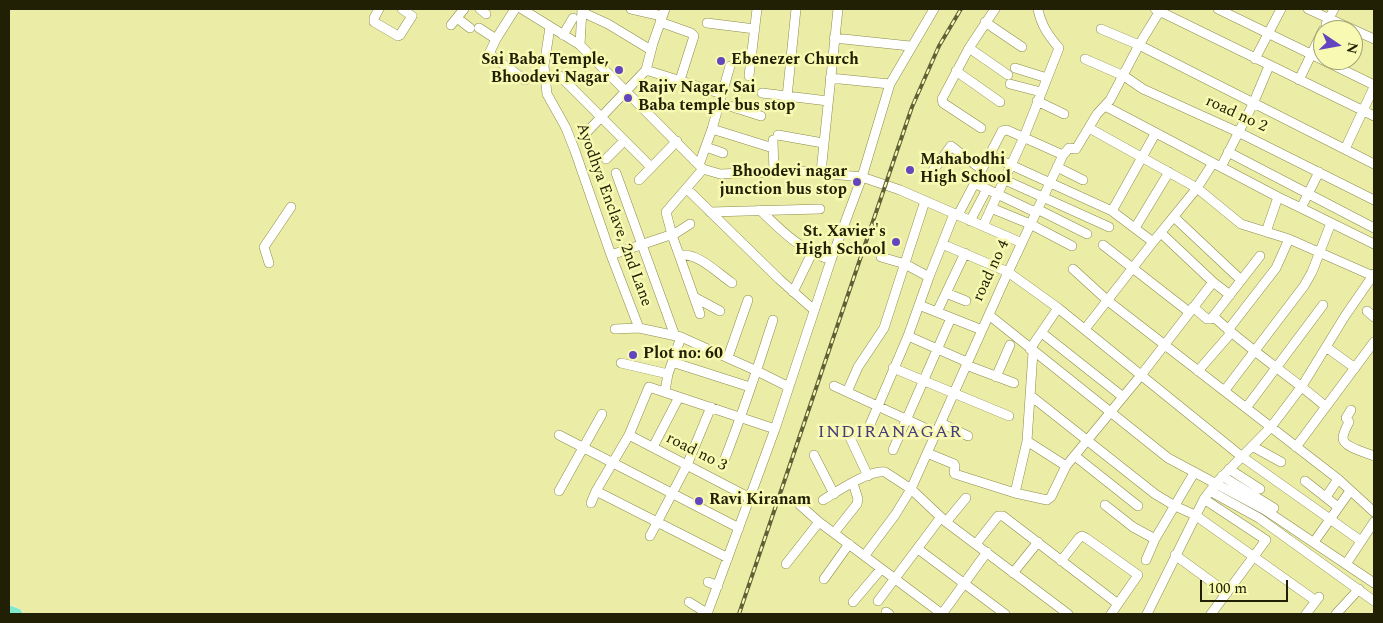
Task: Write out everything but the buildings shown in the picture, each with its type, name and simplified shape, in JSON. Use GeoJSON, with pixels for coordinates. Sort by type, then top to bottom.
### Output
{"type":"FeatureCollection","features":[{"type":"Feature","properties":{"kind":"main road"},"geometry":{"type":"LineString","coordinates":[[9,611],[16,614]]}},
{"type":"Feature","properties":{"kind":"street"},"geometry":{"type":"LineString","coordinates":[[379,9],[374,22],[398,36],[412,19],[411,14],[402,9]]}},
{"type":"Feature","properties":{"kind":"street"},"geometry":{"type":"LineString","coordinates":[[464,9],[454,21],[475,28],[496,39]]}},
{"type":"Feature","properties":{"kind":"street"},"geometry":{"type":"LineString","coordinates":[[515,9],[488,51],[490,55],[525,80]]}},
{"type":"Feature","properties":{"kind":"street"},"geometry":{"type":"LineString","coordinates":[[631,9],[662,16],[692,33],[694,36],[680,80]]}},
{"type":"Feature","properties":{"kind":"street"},"geometry":{"type":"LineString","coordinates":[[750,76],[757,9]]}},
{"type":"Feature","properties":{"kind":"street"},"geometry":{"type":"LineString","coordinates":[[787,96],[796,9]]}},
{"type":"Feature","properties":{"kind":"street"},"geometry":{"type":"LineString","coordinates":[[820,172],[838,9]]}},
{"type":"Feature","properties":{"kind":"street"},"geometry":{"type":"LineString","coordinates":[[689,602],[708,614],[775,429],[831,260],[862,177],[890,84],[910,46],[934,9]]}},
{"type":"Feature","properties":{"kind":"street"},"geometry":{"type":"LineString","coordinates":[[981,128],[942,101],[969,48],[995,9]]}},
{"type":"Feature","properties":{"kind":"street"},"geometry":{"type":"LineString","coordinates":[[983,226],[1024,137],[1059,48],[1046,33],[1040,21],[1038,9]]}},
{"type":"Feature","properties":{"kind":"street"},"geometry":{"type":"LineString","coordinates":[[1218,9],[1312,54],[1299,80]]}},
{"type":"Feature","properties":{"kind":"street"},"geometry":{"type":"LineString","coordinates":[[1255,59],[1281,9]]}},
{"type":"Feature","properties":{"kind":"street"},"geometry":{"type":"LineString","coordinates":[[1308,9],[1374,39]]}},
{"type":"Feature","properties":{"kind":"street"},"geometry":{"type":"LineString","coordinates":[[1328,19],[1334,9]]}},
{"type":"Feature","properties":{"kind":"street"},"geometry":{"type":"LineString","coordinates":[[526,10],[550,28],[580,45],[701,167],[720,174],[820,172],[862,177],[900,190],[1022,242]]}},
{"type":"Feature","properties":{"kind":"street"},"geometry":{"type":"LineString","coordinates":[[580,45],[582,10],[651,50]]}},
{"type":"Feature","properties":{"kind":"street","name":"road no 4"},"geometry":{"type":"LineString","coordinates":[[865,555],[895,515],[911,489],[1057,167],[1067,149],[1076,149],[1097,114],[1110,100],[1158,10],[1374,116]]}},
{"type":"Feature","properties":{"kind":"street"},"geometry":{"type":"LineString","coordinates":[[586,133],[646,70],[662,16]]}},
{"type":"Feature","properties":{"kind":"street"},"geometry":{"type":"LineString","coordinates":[[563,35],[573,18]]}},
{"type":"Feature","properties":{"kind":"street"},"geometry":{"type":"LineString","coordinates":[[985,22],[1022,47]]}},
{"type":"Feature","properties":{"kind":"street"},"geometry":{"type":"LineString","coordinates":[[707,23],[755,29]]}},
{"type":"Feature","properties":{"kind":"street","name":"Ayodhya Enclave, 2nd Lane"},"geometry":{"type":"LineString","coordinates":[[550,28],[544,66],[547,94],[566,128],[639,328]]}},
{"type":"Feature","properties":{"kind":"street"},"geometry":{"type":"LineString","coordinates":[[1101,28],[1139,45],[1374,164]]}},
{"type":"Feature","properties":{"kind":"street"},"geometry":{"type":"LineString","coordinates":[[834,38],[910,46]]}},
{"type":"Feature","properties":{"kind":"street"},"geometry":{"type":"LineString","coordinates":[[969,48],[1064,114]]}},
{"type":"Feature","properties":{"kind":"street","name":"road no 2"},"geometry":{"type":"LineString","coordinates":[[1085,59],[1124,76],[1143,89],[1240,133],[1374,200]]}},
{"type":"Feature","properties":{"kind":"street"},"geometry":{"type":"LineString","coordinates":[[700,314],[672,235],[666,212],[686,189],[701,167],[730,66]]}},
{"type":"Feature","properties":{"kind":"street"},"geometry":{"type":"LineString","coordinates":[[1085,330],[1152,242],[1161,234],[1228,152],[1240,133],[1254,104],[1269,66]]}},
{"type":"Feature","properties":{"kind":"street"},"geometry":{"type":"LineString","coordinates":[[646,70],[680,80],[762,116]]}},
{"type":"Feature","properties":{"kind":"street"},"geometry":{"type":"LineString","coordinates":[[1343,70],[1374,86],[1345,149]]}},
{"type":"Feature","properties":{"kind":"street"},"geometry":{"type":"LineString","coordinates":[[956,71],[1000,102]]}},
{"type":"Feature","properties":{"kind":"street"},"geometry":{"type":"LineString","coordinates":[[560,76],[650,167]]}},
{"type":"Feature","properties":{"kind":"street"},"geometry":{"type":"LineString","coordinates":[[1011,76],[1048,78]]}},
{"type":"Feature","properties":{"kind":"street"},"geometry":{"type":"LineString","coordinates":[[830,78],[890,84]]}},
{"type":"Feature","properties":{"kind":"street"},"geometry":{"type":"LineString","coordinates":[[762,93],[828,101]]}},
{"type":"Feature","properties":{"kind":"street"},"geometry":{"type":"LineString","coordinates":[[1105,106],[1155,134],[1374,244]]}},
{"type":"Feature","properties":{"kind":"street"},"geometry":{"type":"LineString","coordinates":[[1089,128],[1197,188],[1241,224],[1289,239],[1373,278],[1345,316],[1302,386],[1271,427],[1213,487],[1195,515],[1147,614]]}},
{"type":"Feature","properties":{"kind":"street"},"geometry":{"type":"LineString","coordinates":[[712,129],[775,141],[823,143]]}},
{"type":"Feature","properties":{"kind":"street"},"geometry":{"type":"LineString","coordinates":[[869,427],[908,336],[942,244],[1002,131],[1007,130],[1064,154]]}},
{"type":"Feature","properties":{"kind":"street"},"geometry":{"type":"LineString","coordinates":[[1112,211],[1155,134]]}},
{"type":"Feature","properties":{"kind":"street"},"geometry":{"type":"LineString","coordinates":[[606,159],[624,141]]}},
{"type":"Feature","properties":{"kind":"street"},"geometry":{"type":"LineString","coordinates":[[639,180],[677,141]]}},
{"type":"Feature","properties":{"kind":"street"},"geometry":{"type":"LineString","coordinates":[[774,173],[775,141]]}},
{"type":"Feature","properties":{"kind":"street"},"geometry":{"type":"LineString","coordinates":[[929,176],[951,146],[981,169]]}},
{"type":"Feature","properties":{"kind":"street"},"geometry":{"type":"LineString","coordinates":[[706,148],[723,153]]}},
{"type":"Feature","properties":{"kind":"street"},"geometry":{"type":"LineString","coordinates":[[1228,152],[1374,228]]}},
{"type":"Feature","properties":{"kind":"street"},"geometry":{"type":"LineString","coordinates":[[989,155],[1112,211],[1152,242]]}},
{"type":"Feature","properties":{"kind":"street"},"geometry":{"type":"LineString","coordinates":[[1057,167],[1083,180]]}},
{"type":"Feature","properties":{"kind":"street"},"geometry":{"type":"LineString","coordinates":[[1135,228],[1169,172]]}},
{"type":"Feature","properties":{"kind":"street"},"geometry":{"type":"LineString","coordinates":[[1301,208],[1319,172]]}},
{"type":"Feature","properties":{"kind":"street"},"geometry":{"type":"LineString","coordinates":[[616,173],[678,337],[664,392]]}},
{"type":"Feature","properties":{"kind":"street"},"geometry":{"type":"LineString","coordinates":[[1004,180],[1109,227]]}},
{"type":"Feature","properties":{"kind":"street"},"geometry":{"type":"LineString","coordinates":[[974,183],[1087,234]]}},
{"type":"Feature","properties":{"kind":"street"},"geometry":{"type":"LineString","coordinates":[[686,189],[814,310]]}},
{"type":"Feature","properties":{"kind":"street"},"geometry":{"type":"LineString","coordinates":[[970,221],[987,189]]}},
{"type":"Feature","properties":{"kind":"street"},"geometry":{"type":"LineString","coordinates":[[1266,232],[1278,197]]}},
{"type":"Feature","properties":{"kind":"street"},"geometry":{"type":"LineString","coordinates":[[847,392],[858,367],[884,328],[925,201]]}},
{"type":"Feature","properties":{"kind":"street"},"geometry":{"type":"LineString","coordinates":[[269,263],[264,247],[291,207]]}},
{"type":"Feature","properties":{"kind":"street"},"geometry":{"type":"LineString","coordinates":[[991,208],[1030,224],[1072,246]]}},
{"type":"Feature","properties":{"kind":"street"},"geometry":{"type":"LineString","coordinates":[[710,212],[820,209]]}},
{"type":"Feature","properties":{"kind":"street"},"geometry":{"type":"LineString","coordinates":[[760,210],[778,228],[802,247],[831,260]]}},
{"type":"Feature","properties":{"kind":"street"},"geometry":{"type":"LineString","coordinates":[[1174,217],[1241,280]]}},
{"type":"Feature","properties":{"kind":"street"},"geometry":{"type":"LineString","coordinates":[[1225,390],[1304,286],[1321,253],[1331,223]]}},
{"type":"Feature","properties":{"kind":"street"},"geometry":{"type":"LineString","coordinates":[[611,255],[672,235],[690,224]]}},
{"type":"Feature","properties":{"kind":"street"},"geometry":{"type":"LineString","coordinates":[[1161,234],[1213,282],[1230,295]]}},
{"type":"Feature","properties":{"kind":"street"},"geometry":{"type":"LineString","coordinates":[[1198,371],[1276,268],[1289,239]]}},
{"type":"Feature","properties":{"kind":"street"},"geometry":{"type":"LineString","coordinates":[[942,244],[1008,272],[1058,308],[1142,374],[1241,456],[1361,541]]}},
{"type":"Feature","properties":{"kind":"street"},"geometry":{"type":"LineString","coordinates":[[1103,244],[1133,268],[1207,319],[1211,319],[1260,256]]}},
{"type":"Feature","properties":{"kind":"street"},"geometry":{"type":"LineString","coordinates":[[793,292],[812,253]]}},
{"type":"Feature","properties":{"kind":"street"},"geometry":{"type":"LineString","coordinates":[[679,255],[687,254],[697,258],[732,283]]}},
{"type":"Feature","properties":{"kind":"street"},"geometry":{"type":"LineString","coordinates":[[937,312],[965,254]]}},
{"type":"Feature","properties":{"kind":"street"},"geometry":{"type":"LineString","coordinates":[[881,257],[905,264],[929,277]]}},
{"type":"Feature","properties":{"kind":"street"},"geometry":{"type":"LineString","coordinates":[[1073,269],[1108,301],[1338,479],[1374,512]]}},
{"type":"Feature","properties":{"kind":"street"},"geometry":{"type":"LineString","coordinates":[[927,453],[954,464],[955,474],[1047,500],[1051,497],[1066,466],[1088,442],[1213,282]]}},
{"type":"Feature","properties":{"kind":"street"},"geometry":{"type":"LineString","coordinates":[[946,293],[966,301]]}},
{"type":"Feature","properties":{"kind":"street"},"geometry":{"type":"LineString","coordinates":[[694,297],[720,311]]}},
{"type":"Feature","properties":{"kind":"street"},"geometry":{"type":"LineString","coordinates":[[728,357],[748,300]]}},
{"type":"Feature","properties":{"kind":"street"},"geometry":{"type":"LineString","coordinates":[[919,305],[982,330]]}},
{"type":"Feature","properties":{"kind":"street"},"geometry":{"type":"LineString","coordinates":[[1246,408],[1323,305]]}},
{"type":"Feature","properties":{"kind":"street"},"geometry":{"type":"LineString","coordinates":[[1015,492],[1026,442],[1031,396],[1032,351],[1058,308]]}},
{"type":"Feature","properties":{"kind":"street"},"geometry":{"type":"LineString","coordinates":[[1367,311],[1374,317]]}},
{"type":"Feature","properties":{"kind":"street"},"geometry":{"type":"LineString","coordinates":[[989,315],[1168,458],[1194,473],[1259,518],[1374,601]]}},
{"type":"Feature","properties":{"kind":"street"},"geometry":{"type":"LineString","coordinates":[[1213,316],[1229,332],[1302,386],[1325,406]]}},
{"type":"Feature","properties":{"kind":"street"},"geometry":{"type":"LineString","coordinates":[[893,450],[951,318]]}},
{"type":"Feature","properties":{"kind":"street"},"geometry":{"type":"LineString","coordinates":[[724,461],[757,371],[773,320]]}},
{"type":"Feature","properties":{"kind":"street"},"geometry":{"type":"LineString","coordinates":[[615,329],[639,328],[678,337],[728,357],[789,387]]}},
{"type":"Feature","properties":{"kind":"street"},"geometry":{"type":"LineString","coordinates":[[1042,333],[1123,397]]}},
{"type":"Feature","properties":{"kind":"street"},"geometry":{"type":"LineString","coordinates":[[908,336],[996,377],[1014,383]]}},
{"type":"Feature","properties":{"kind":"street"},"geometry":{"type":"LineString","coordinates":[[1296,446],[1374,342]]}},
{"type":"Feature","properties":{"kind":"street"},"geometry":{"type":"LineString","coordinates":[[996,377],[1010,345]]}},
{"type":"Feature","properties":{"kind":"street"},"geometry":{"type":"LineString","coordinates":[[1326,347],[1356,368]]}},
{"type":"Feature","properties":{"kind":"street"},"geometry":{"type":"LineString","coordinates":[[672,362],[750,387]]}},
{"type":"Feature","properties":{"kind":"street"},"geometry":{"type":"LineString","coordinates":[[621,363],[668,374]]}},
{"type":"Feature","properties":{"kind":"street"},"geometry":{"type":"LineString","coordinates":[[894,368],[1009,416]]}},
{"type":"Feature","properties":{"kind":"street"},"geometry":{"type":"LineString","coordinates":[[834,386],[936,433]]}},
{"type":"Feature","properties":{"kind":"street"},"geometry":{"type":"LineString","coordinates":[[591,503],[629,435],[649,387],[775,429]]}},
{"type":"Feature","properties":{"kind":"street"},"geometry":{"type":"LineString","coordinates":[[653,447],[679,396]]}},
{"type":"Feature","properties":{"kind":"street"},"geometry":{"type":"LineString","coordinates":[[1031,396],[1155,494],[1195,515],[1318,599],[1306,614]]}},
{"type":"Feature","properties":{"kind":"street"},"geometry":{"type":"LineString","coordinates":[[650,536],[687,465],[711,407]]}},
{"type":"Feature","properties":{"kind":"street"},"geometry":{"type":"LineString","coordinates":[[1350,410],[1346,418],[1349,422],[1343,438],[1344,441],[1347,445],[1374,456]]}},
{"type":"Feature","properties":{"kind":"street"},"geometry":{"type":"LineString","coordinates":[[559,491],[602,414]]}},
{"type":"Feature","properties":{"kind":"street"},"geometry":{"type":"LineString","coordinates":[[940,423],[968,436]]}},
{"type":"Feature","properties":{"kind":"street"},"geometry":{"type":"LineString","coordinates":[[846,429],[868,476]]}},
{"type":"Feature","properties":{"kind":"street"},"geometry":{"type":"LineString","coordinates":[[559,435],[739,528]]}},
{"type":"Feature","properties":{"kind":"street","name":"road no 3"},"geometry":{"type":"LineString","coordinates":[[629,435],[750,498]]}},
{"type":"Feature","properties":{"kind":"street"},"geometry":{"type":"LineString","coordinates":[[1026,442],[1066,466]]}},
{"type":"Feature","properties":{"kind":"street"},"geometry":{"type":"LineString","coordinates":[[1252,446],[1281,462]]}},
{"type":"Feature","properties":{"kind":"street"},"geometry":{"type":"LineString","coordinates":[[814,455],[834,494]]}},
{"type":"Feature","properties":{"kind":"street"},"geometry":{"type":"LineString","coordinates":[[1075,456],[1138,506]]}},
{"type":"Feature","properties":{"kind":"street"},"geometry":{"type":"LineString","coordinates":[[1229,469],[1260,489]]}},
{"type":"Feature","properties":{"kind":"street"},"geometry":{"type":"LineString","coordinates":[[823,500],[868,476],[880,471],[885,472],[911,489],[943,520],[1068,614]]}},
{"type":"Feature","properties":{"kind":"street"},"geometry":{"type":"LineString","coordinates":[[1146,560],[1155,540],[1194,473]]}},
{"type":"Feature","properties":{"kind":"street"},"geometry":{"type":"LineString","coordinates":[[1326,496],[1338,479]]}},
{"type":"Feature","properties":{"kind":"street"},"geometry":{"type":"LineString","coordinates":[[1305,481],[1338,506]]}},
{"type":"Feature","properties":{"kind":"street"},"geometry":{"type":"LineString","coordinates":[[834,533],[858,499],[853,483]]}},
{"type":"Feature","properties":{"kind":"street"},"geometry":{"type":"LineString","coordinates":[[1213,487],[1274,508]]}},
{"type":"Feature","properties":{"kind":"street"},"geometry":{"type":"LineString","coordinates":[[1213,487],[1265,510],[1374,583]]}},
{"type":"Feature","properties":{"kind":"street"},"geometry":{"type":"LineString","coordinates":[[1211,614],[1266,540],[1213,487]]}},
{"type":"Feature","properties":{"kind":"street"},"geometry":{"type":"LineString","coordinates":[[596,491],[728,558]]}},
{"type":"Feature","properties":{"kind":"street"},"geometry":{"type":"LineString","coordinates":[[1314,542],[1350,491]]}},
{"type":"Feature","properties":{"kind":"street"},"geometry":{"type":"LineString","coordinates":[[878,601],[918,549],[943,520],[966,498]]}},
{"type":"Feature","properties":{"kind":"street"},"geometry":{"type":"LineString","coordinates":[[800,505],[819,522],[865,555],[880,569],[942,614],[987,552]]}},
{"type":"Feature","properties":{"kind":"street"},"geometry":{"type":"LineString","coordinates":[[1105,505],[1133,527],[1155,540]]}},
{"type":"Feature","properties":{"kind":"street"},"geometry":{"type":"LineString","coordinates":[[976,544],[1000,515],[1118,604]]}},
{"type":"Feature","properties":{"kind":"street"},"geometry":{"type":"LineString","coordinates":[[786,564],[819,522]]}},
{"type":"Feature","properties":{"kind":"street"},"geometry":{"type":"LineString","coordinates":[[1346,564],[1374,522]]}},
{"type":"Feature","properties":{"kind":"street"},"geometry":{"type":"LineString","coordinates":[[1062,561],[1082,536],[1138,575],[1111,614]]}},
{"type":"Feature","properties":{"kind":"street"},"geometry":{"type":"LineString","coordinates":[[1013,573],[1038,542]]}},
{"type":"Feature","properties":{"kind":"street"},"geometry":{"type":"LineString","coordinates":[[824,579],[849,544]]}},
{"type":"Feature","properties":{"kind":"street"},"geometry":{"type":"LineString","coordinates":[[918,549],[964,583],[995,611],[1005,614]]}},
{"type":"Feature","properties":{"kind":"street"},"geometry":{"type":"LineString","coordinates":[[1175,555],[1227,593]]}},
{"type":"Feature","properties":{"kind":"street"},"geometry":{"type":"LineString","coordinates":[[853,602],[880,569]]}},
{"type":"Feature","properties":{"kind":"street"},"geometry":{"type":"LineString","coordinates":[[708,582],[718,586]]}},
{"type":"Feature","properties":{"kind":"street"},"geometry":{"type":"LineString","coordinates":[[1336,614],[1359,590]]}},
{"type":"Feature","properties":{"kind":"railway"},"geometry":{"type":"LineString","coordinates":[[739,614],[912,107],[939,46],[961,9]]}},
{"type":"Feature","properties":{"kind":"place","name":"Ebenezer Church"},"geometry":{"type":"Point","coordinates":[721,61]}},
{"type":"Feature","properties":{"kind":"place","name":"Sai Baba Temple, Bhoodevi Nagar"},"geometry":{"type":"Point","coordinates":[619,70]}},
{"type":"Feature","properties":{"kind":"place","name":"Rajiv Nagar, Sai Baba temple bus stop"},"geometry":{"type":"Point","coordinates":[628,98]}},
{"type":"Feature","properties":{"kind":"place","name":"Mahabodhi High School"},"geometry":{"type":"Point","coordinates":[910,170]}},
{"type":"Feature","properties":{"kind":"place","name":"Bhoodevi nagar junction bus stop"},"geometry":{"type":"Point","coordinates":[857,182]}},
{"type":"Feature","properties":{"kind":"place","name":"St. Xavier's High School"},"geometry":{"type":"Point","coordinates":[896,242]}},
{"type":"Feature","properties":{"kind":"place","name":"Plot no: 60"},"geometry":{"type":"Point","coordinates":[633,355]}},
{"type":"Feature","properties":{"kind":"place","name":"Ravi Kiranam"},"geometry":{"type":"Point","coordinates":[699,501]}},
{"type":"Feature","properties":{"kind":"district","name":"INDIRANAGAR"},"geometry":{"type":"Point","coordinates":[890,433]}}]}
